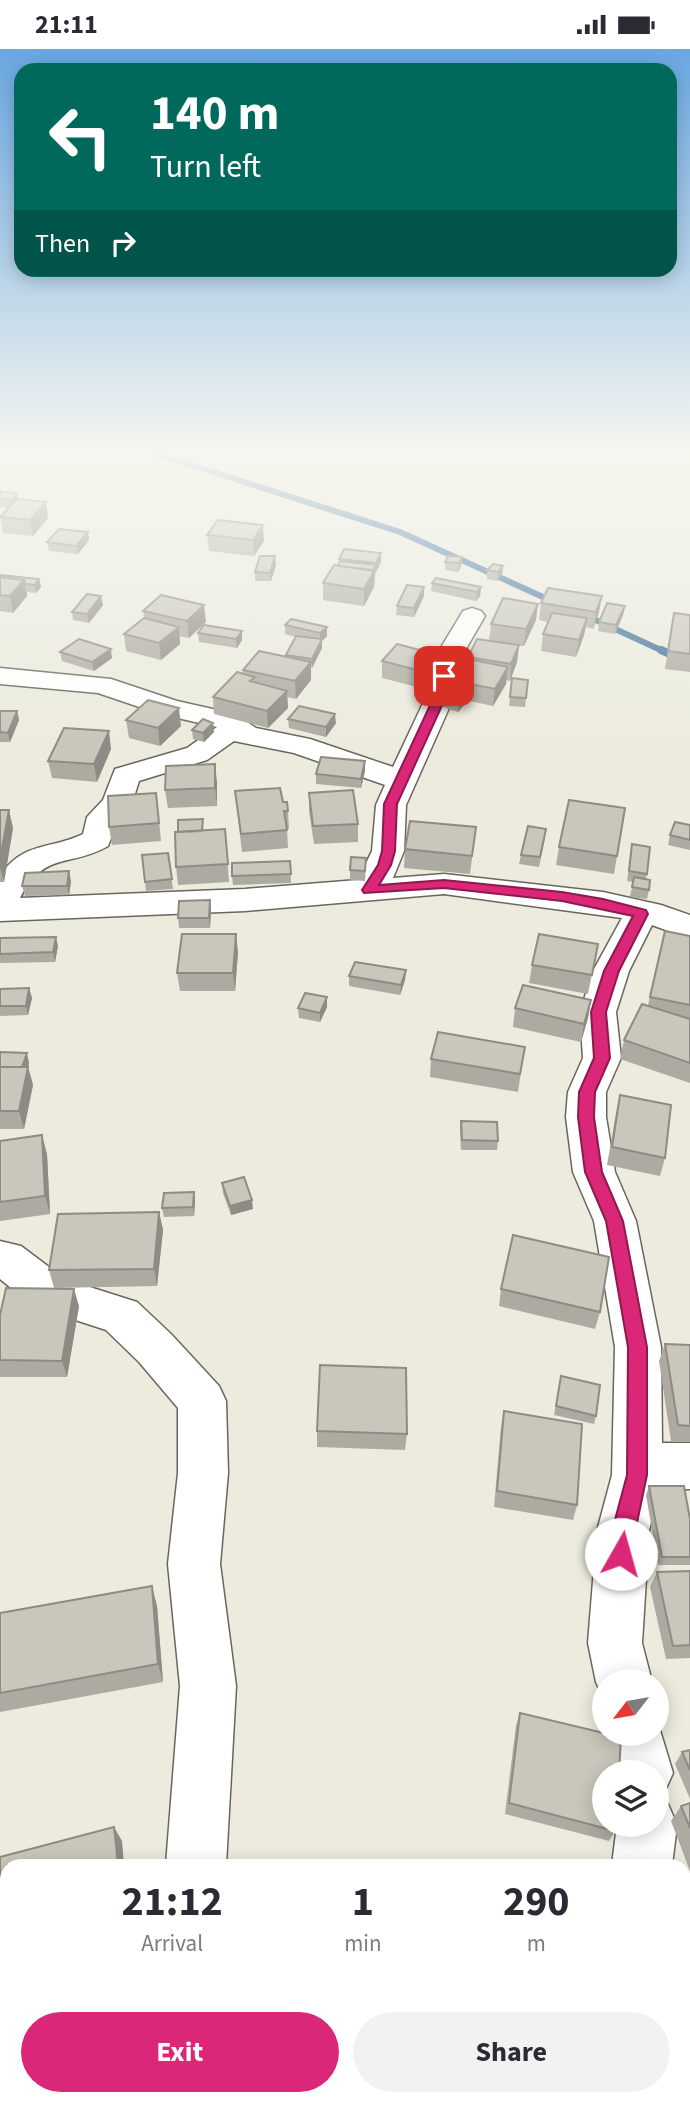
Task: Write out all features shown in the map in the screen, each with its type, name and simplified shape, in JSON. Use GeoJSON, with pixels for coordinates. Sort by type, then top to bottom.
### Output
{"type":"FeatureCollection","features":[{"type":"Feature","properties":{"kind":"street"},"geometry":{"type":"LineString","coordinates":[[369,890],[384,865],[388,851],[391,804],[439,699],[450,654],[472,616]]}},
{"type":"Feature","properties":{"kind":"street"},"geometry":{"type":"LineString","coordinates":[[0,676],[101,685],[170,708],[225,720],[246,734]]}},
{"type":"Feature","properties":{"kind":"street"},"geometry":{"type":"LineString","coordinates":[[401,780],[300,745],[230,732],[197,754],[126,775],[117,803],[103,817],[97,839],[86,846],[51,853],[35,860],[16,874],[0,907],[245,899],[444,884],[603,903],[641,914],[661,916],[690,928]]}},
{"type":"Feature","properties":{"kind":"street"},"geometry":{"type":"LineString","coordinates":[[621,1669],[615,1643],[623,1531],[637,1475],[638,1347],[615,1221],[594,1172],[586,1117],[587,1092],[602,1058],[598,1012],[611,971],[641,914]]}},
{"type":"Feature","properties":{"kind":"street"},"geometry":{"type":"LineString","coordinates":[[0,1259],[6,1259],[37,1283],[64,1298],[121,1316],[155,1348],[202,1401],[204,1473],[194,1564],[208,1686],[197,1859]]}},
{"type":"Feature","properties":{"kind":"street"},"geometry":{"type":"LineString","coordinates":[[637,1475],[658,1466],[690,1466]]}},
{"type":"Feature","properties":{"kind":"street"},"geometry":{"type":"LineString","coordinates":[[643,1859],[646,1837]]}},
{"type":"Feature","properties":{"kind":"building"},"geometry":{"type":"Polygon","coordinates":[[[344,550],[381,553],[376,563],[339,559],[344,550]]]}},
{"type":"Feature","properties":{"kind":"building"},"geometry":{"type":"Polygon","coordinates":[[[260,556],[275,556],[270,573],[255,572],[260,556]]]}},
{"type":"Feature","properties":{"kind":"building"},"geometry":{"type":"Polygon","coordinates":[[[448,556],[462,557],[459,563],[445,562],[448,556]]]}},
{"type":"Feature","properties":{"kind":"building"},"geometry":{"type":"Polygon","coordinates":[[[340,561],[376,565],[373,570],[338,566],[340,561]]]}},
{"type":"Feature","properties":{"kind":"building"},"geometry":{"type":"Polygon","coordinates":[[[493,564],[503,566],[498,572],[487,570],[493,564]]]}},
{"type":"Feature","properties":{"kind":"building"},"geometry":{"type":"Polygon","coordinates":[[[334,565],[374,571],[364,589],[323,583],[334,565]]]}},
{"type":"Feature","properties":{"kind":"building"},"geometry":{"type":"Polygon","coordinates":[[[0,575],[39,579],[35,585],[25,584],[24,580],[0,575]]]}},
{"type":"Feature","properties":{"kind":"building"},"geometry":{"type":"Polygon","coordinates":[[[0,577],[24,580],[10,596],[0,595],[0,577]]]}},
{"type":"Feature","properties":{"kind":"building"},"geometry":{"type":"Polygon","coordinates":[[[436,578],[481,587],[477,592],[432,583],[436,578]]]}},
{"type":"Feature","properties":{"kind":"building"},"geometry":{"type":"Polygon","coordinates":[[[407,585],[424,587],[414,608],[397,606],[407,585]]]}},
{"type":"Feature","properties":{"kind":"building"},"geometry":{"type":"Polygon","coordinates":[[[548,588],[602,596],[596,612],[541,603],[548,588]]]}},
{"type":"Feature","properties":{"kind":"building"},"geometry":{"type":"Polygon","coordinates":[[[87,594],[101,596],[87,614],[72,612],[87,594]]]}},
{"type":"Feature","properties":{"kind":"building"},"geometry":{"type":"Polygon","coordinates":[[[161,595],[204,605],[187,621],[143,611],[161,595]]]}},
{"type":"Feature","properties":{"kind":"building"},"geometry":{"type":"Polygon","coordinates":[[[503,598],[538,604],[526,629],[491,624],[503,598]]]}},
{"type":"Feature","properties":{"kind":"building"},"geometry":{"type":"Polygon","coordinates":[[[607,603],[625,606],[616,625],[599,622],[607,603]]]}},
{"type":"Feature","properties":{"kind":"building"},"geometry":{"type":"Polygon","coordinates":[[[552,613],[587,618],[579,640],[543,634],[552,613]]]}},
{"type":"Feature","properties":{"kind":"building"},"geometry":{"type":"Polygon","coordinates":[[[674,613],[690,615],[690,654],[668,651],[674,613]]]}},
{"type":"Feature","properties":{"kind":"building"},"geometry":{"type":"Polygon","coordinates":[[[144,618],[179,627],[159,643],[124,634],[144,618]]]}},
{"type":"Feature","properties":{"kind":"building"},"geometry":{"type":"Polygon","coordinates":[[[291,619],[327,627],[320,633],[285,625],[291,619]]]}},
{"type":"Feature","properties":{"kind":"building"},"geometry":{"type":"Polygon","coordinates":[[[204,625],[242,631],[236,639],[198,633],[204,625]]]}},
{"type":"Feature","properties":{"kind":"building"},"geometry":{"type":"Polygon","coordinates":[[[296,636],[322,639],[312,659],[286,655],[296,636]]]}},
{"type":"Feature","properties":{"kind":"building"},"geometry":{"type":"Polygon","coordinates":[[[79,639],[111,649],[92,662],[60,652],[79,639]]]}},
{"type":"Feature","properties":{"kind":"building"},"geometry":{"type":"Polygon","coordinates":[[[477,639],[519,645],[511,664],[468,657],[477,639]]]}},
{"type":"Feature","properties":{"kind":"building"},"geometry":{"type":"Polygon","coordinates":[[[397,644],[435,654],[421,671],[382,661],[397,644]]]}},
{"type":"Feature","properties":{"kind":"building"},"geometry":{"type":"Polygon","coordinates":[[[259,651],[311,662],[295,681],[243,670],[259,651]]]}},
{"type":"Feature","properties":{"kind":"building"},"geometry":{"type":"Polygon","coordinates":[[[468,659],[508,667],[495,689],[455,681],[468,659]]]}},
{"type":"Feature","properties":{"kind":"building"},"geometry":{"type":"Polygon","coordinates":[[[237,672],[255,677],[250,681],[287,691],[267,711],[213,697],[237,672]]]}},
{"type":"Feature","properties":{"kind":"building"},"geometry":{"type":"Polygon","coordinates":[[[512,678],[528,680],[526,698],[510,697],[512,678]]]}},
{"type":"Feature","properties":{"kind":"building"},"geometry":{"type":"Polygon","coordinates":[[[451,691],[465,695],[459,703],[444,698],[451,691]]]}},
{"type":"Feature","properties":{"kind":"building"},"geometry":{"type":"Polygon","coordinates":[[[148,700],[179,708],[158,728],[126,720],[148,700]]]}},
{"type":"Feature","properties":{"kind":"building"},"geometry":{"type":"Polygon","coordinates":[[[299,706],[335,714],[326,727],[288,719],[299,706]]]}},
{"type":"Feature","properties":{"kind":"building"},"geometry":{"type":"Polygon","coordinates":[[[0,711],[17,711],[8,733],[0,732],[0,711]]]}},
{"type":"Feature","properties":{"kind":"building"},"geometry":{"type":"Polygon","coordinates":[[[203,719],[213,723],[203,733],[192,730],[203,719]]]}},
{"type":"Feature","properties":{"kind":"building"},"geometry":{"type":"Polygon","coordinates":[[[64,728],[109,731],[94,764],[48,761],[64,728]]]}},
{"type":"Feature","properties":{"kind":"building"},"geometry":{"type":"Polygon","coordinates":[[[321,757],[365,761],[361,779],[316,774],[321,757]]]}},
{"type":"Feature","properties":{"kind":"building"},"geometry":{"type":"Polygon","coordinates":[[[215,764],[215,788],[165,790],[166,766],[215,764]]]}},
{"type":"Feature","properties":{"kind":"building"},"geometry":{"type":"Polygon","coordinates":[[[280,788],[283,802],[287,802],[288,811],[284,811],[287,830],[241,834],[235,791],[280,788]]]}},
{"type":"Feature","properties":{"kind":"building"},"geometry":{"type":"Polygon","coordinates":[[[353,790],[358,824],[313,826],[309,793],[353,790]]]}},
{"type":"Feature","properties":{"kind":"building"},"geometry":{"type":"Polygon","coordinates":[[[156,793],[159,823],[109,827],[108,796],[156,793]]]}},
{"type":"Feature","properties":{"kind":"building"},"geometry":{"type":"Polygon","coordinates":[[[569,800],[625,808],[617,856],[559,847],[569,800]]]}},
{"type":"Feature","properties":{"kind":"building"},"geometry":{"type":"Polygon","coordinates":[[[0,810],[9,810],[0,859],[0,810]]]}},
{"type":"Feature","properties":{"kind":"building"},"geometry":{"type":"Polygon","coordinates":[[[203,819],[202,831],[178,832],[178,820],[203,819]]]}},
{"type":"Feature","properties":{"kind":"building"},"geometry":{"type":"Polygon","coordinates":[[[410,821],[476,827],[472,856],[405,849],[410,821]]]}},
{"type":"Feature","properties":{"kind":"building"},"geometry":{"type":"Polygon","coordinates":[[[675,822],[690,825],[690,840],[670,835],[675,822]]]}},
{"type":"Feature","properties":{"kind":"building"},"geometry":{"type":"Polygon","coordinates":[[[528,826],[546,829],[540,857],[521,855],[528,826]]]}},
{"type":"Feature","properties":{"kind":"building"},"geometry":{"type":"Polygon","coordinates":[[[225,829],[228,864],[176,867],[175,832],[225,829]]]}},
{"type":"Feature","properties":{"kind":"building"},"geometry":{"type":"Polygon","coordinates":[[[632,844],[650,847],[647,874],[629,871],[632,844]]]}},
{"type":"Feature","properties":{"kind":"building"},"geometry":{"type":"Polygon","coordinates":[[[168,853],[172,879],[145,882],[142,855],[168,853]]]}},
{"type":"Feature","properties":{"kind":"building"},"geometry":{"type":"Polygon","coordinates":[[[351,857],[366,858],[365,871],[350,870],[351,857]]]}},
{"type":"Feature","properties":{"kind":"building"},"geometry":{"type":"Polygon","coordinates":[[[290,861],[291,874],[232,876],[232,863],[290,861]]]}},
{"type":"Feature","properties":{"kind":"building"},"geometry":{"type":"Polygon","coordinates":[[[69,871],[67,886],[22,886],[25,873],[69,871]]]}},
{"type":"Feature","properties":{"kind":"building"},"geometry":{"type":"Polygon","coordinates":[[[634,877],[650,880],[649,890],[632,887],[634,877]]]}},
{"type":"Feature","properties":{"kind":"building"},"geometry":{"type":"Polygon","coordinates":[[[210,900],[209,918],[178,918],[179,901],[210,900]]]}},
{"type":"Feature","properties":{"kind":"building"},"geometry":{"type":"Polygon","coordinates":[[[665,931],[690,936],[690,1005],[650,997],[665,931]]]}},
{"type":"Feature","properties":{"kind":"building"},"geometry":{"type":"Polygon","coordinates":[[[182,934],[236,934],[233,973],[177,973],[182,934]]]}},
{"type":"Feature","properties":{"kind":"building"},"geometry":{"type":"Polygon","coordinates":[[[539,934],[598,944],[592,975],[532,965],[539,934]]]}},
{"type":"Feature","properties":{"kind":"building"},"geometry":{"type":"Polygon","coordinates":[[[56,937],[53,952],[0,954],[0,938],[56,937]]]}},
{"type":"Feature","properties":{"kind":"building"},"geometry":{"type":"Polygon","coordinates":[[[355,962],[406,970],[401,985],[349,976],[355,962]]]}},
{"type":"Feature","properties":{"kind":"building"},"geometry":{"type":"Polygon","coordinates":[[[523,985],[591,1000],[584,1024],[515,1008],[523,985]]]}},
{"type":"Feature","properties":{"kind":"building"},"geometry":{"type":"Polygon","coordinates":[[[29,988],[26,1006],[0,1006],[0,989],[29,988]]]}},
{"type":"Feature","properties":{"kind":"building"},"geometry":{"type":"Polygon","coordinates":[[[305,993],[327,997],[320,1013],[298,1008],[305,993]]]}},
{"type":"Feature","properties":{"kind":"building"},"geometry":{"type":"Polygon","coordinates":[[[642,1004],[690,1019],[690,1063],[624,1040],[642,1004]]]}},
{"type":"Feature","properties":{"kind":"building"},"geometry":{"type":"Polygon","coordinates":[[[438,1032],[525,1047],[520,1074],[431,1059],[438,1032]]]}},
{"type":"Feature","properties":{"kind":"building"},"geometry":{"type":"Polygon","coordinates":[[[0,1052],[27,1053],[22,1067],[0,1067],[0,1052]]]}},
{"type":"Feature","properties":{"kind":"building"},"geometry":{"type":"Polygon","coordinates":[[[0,1067],[28,1067],[19,1111],[0,1111],[0,1067]]]}},
{"type":"Feature","properties":{"kind":"building"},"geometry":{"type":"Polygon","coordinates":[[[620,1095],[671,1105],[665,1158],[612,1147],[620,1095]]]}},
{"type":"Feature","properties":{"kind":"building"},"geometry":{"type":"Polygon","coordinates":[[[461,1121],[497,1122],[498,1141],[462,1140],[461,1121]]]}},
{"type":"Feature","properties":{"kind":"building"},"geometry":{"type":"Polygon","coordinates":[[[42,1135],[45,1196],[0,1202],[0,1141],[42,1135]]]}},
{"type":"Feature","properties":{"kind":"building"},"geometry":{"type":"Polygon","coordinates":[[[244,1177],[252,1200],[230,1206],[222,1183],[244,1177]]]}},
{"type":"Feature","properties":{"kind":"building"},"geometry":{"type":"Polygon","coordinates":[[[194,1192],[193,1207],[162,1208],[164,1193],[194,1192]]]}},
{"type":"Feature","properties":{"kind":"building"},"geometry":{"type":"Polygon","coordinates":[[[159,1212],[154,1269],[49,1270],[58,1214],[159,1212]]]}},
{"type":"Feature","properties":{"kind":"building"},"geometry":{"type":"Polygon","coordinates":[[[513,1235],[609,1257],[600,1312],[501,1289],[513,1235]]]}},
{"type":"Feature","properties":{"kind":"building"},"geometry":{"type":"Polygon","coordinates":[[[6,1288],[74,1289],[62,1361],[0,1360],[0,1315],[6,1288]]]}},
{"type":"Feature","properties":{"kind":"building"},"geometry":{"type":"Polygon","coordinates":[[[665,1344],[690,1345],[690,1426],[678,1425],[665,1344]]]}},
{"type":"Feature","properties":{"kind":"building"},"geometry":{"type":"Polygon","coordinates":[[[320,1365],[406,1368],[407,1434],[317,1431],[320,1365]]]}},
{"type":"Feature","properties":{"kind":"building"},"geometry":{"type":"Polygon","coordinates":[[[561,1376],[600,1385],[596,1416],[556,1406],[561,1376]]]}},
{"type":"Feature","properties":{"kind":"building"},"geometry":{"type":"Polygon","coordinates":[[[504,1411],[582,1424],[577,1505],[497,1491],[504,1411]]]}},
{"type":"Feature","properties":{"kind":"building"},"geometry":{"type":"Polygon","coordinates":[[[649,1486],[684,1486],[690,1519],[690,1557],[662,1557],[649,1486]]]}},
{"type":"Feature","properties":{"kind":"building"},"geometry":{"type":"Polygon","coordinates":[[[690,1571],[690,1645],[673,1646],[657,1572],[690,1571]]]}},
{"type":"Feature","properties":{"kind":"building"},"geometry":{"type":"Polygon","coordinates":[[[152,1586],[158,1664],[0,1693],[0,1613],[152,1586]]]}},
{"type":"Feature","properties":{"kind":"building"},"geometry":{"type":"Polygon","coordinates":[[[520,1713],[592,1730],[592,1747],[620,1747],[620,1760],[592,1760],[592,1825],[509,1803],[520,1713]]]}},
{"type":"Feature","properties":{"kind":"building"},"geometry":{"type":"Polygon","coordinates":[[[690,1750],[690,1770],[682,1752],[690,1750]]]}},
{"type":"Feature","properties":{"kind":"building"},"geometry":{"type":"Polygon","coordinates":[[[690,1803],[690,1828],[681,1806],[690,1803]]]}},
{"type":"Feature","properties":{"kind":"building"},"geometry":{"type":"Polygon","coordinates":[[[114,1827],[117,1859],[0,1857],[114,1827]]]}},
{"type":"Feature","properties":{"kind":"waterway"},"geometry":{"type":"LineString","coordinates":[[439,550],[554,602]]}},
{"type":"Feature","properties":{"kind":"waterway"},"geometry":{"type":"LineString","coordinates":[[585,615],[665,652]]}},
{"type":"Feature","properties":{"kind":"waterway"},"geometry":{"type":"LineString","coordinates":[[661,650],[690,663]]}},
{"type":"Feature","properties":{"kind":"route"},"geometry":{"type":"LineString","coordinates":[[444,676],[439,699],[391,804],[388,851],[384,865],[369,890],[444,884],[562,896],[603,903],[641,914],[611,971],[598,1012],[602,1058],[587,1092],[586,1117],[594,1172],[615,1221],[638,1347],[637,1475],[623,1531],[621,1554]]}}]}
